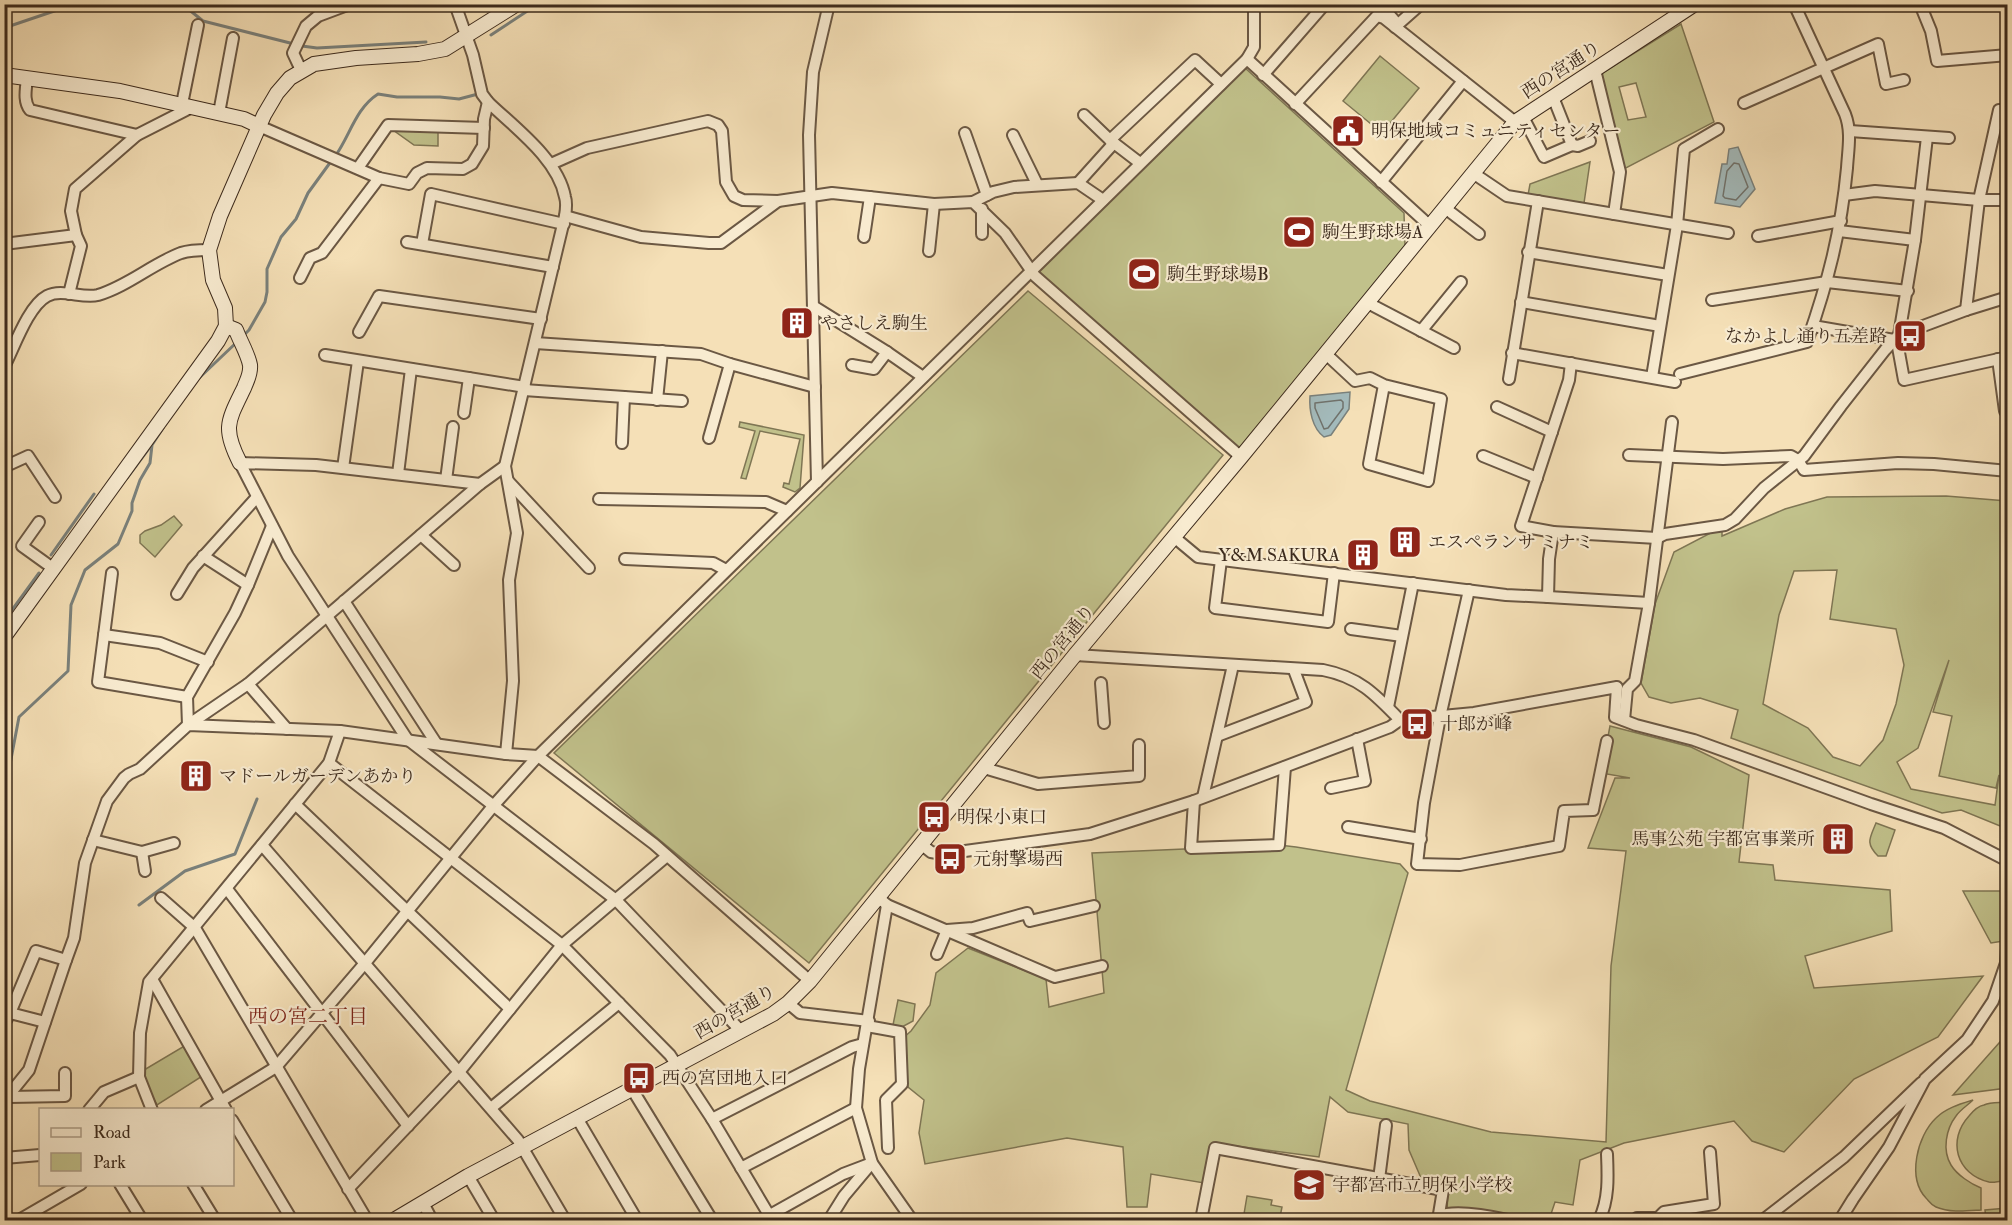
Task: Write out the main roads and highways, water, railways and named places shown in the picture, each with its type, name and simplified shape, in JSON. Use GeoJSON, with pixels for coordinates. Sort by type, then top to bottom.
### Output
{"type":"FeatureCollection","features":[{"type":"Feature","properties":{"kind":"water"},"geometry":{"type":"Polygon","coordinates":[[[1738,147],[1755,189],[1740,207],[1715,203],[1722,164],[1727,164],[1729,149],[1738,147]]]}},
{"type":"Feature","properties":{"kind":"water"},"geometry":{"type":"Polygon","coordinates":[[[1350,392],[1349,409],[1331,435],[1324,437],[1312,418],[1310,396],[1350,392]]]}},
{"type":"Feature","properties":{"kind":"waterway"},"geometry":{"type":"LineString","coordinates":[[4,28],[75,4]]}},
{"type":"Feature","properties":{"kind":"waterway"},"geometry":{"type":"LineString","coordinates":[[182,4],[203,21],[302,46],[317,48],[426,42]]}},
{"type":"Feature","properties":{"kind":"waterway"},"geometry":{"type":"LineString","coordinates":[[491,35],[538,4]]}},
{"type":"Feature","properties":{"kind":"waterway"},"geometry":{"type":"LineString","coordinates":[[336,155],[359,114],[378,94],[397,97],[459,99],[478,94],[477,91]]}},
{"type":"Feature","properties":{"kind":"waterway"},"geometry":{"type":"LineString","coordinates":[[244,335],[265,302],[267,269],[281,237],[296,219],[308,193],[332,160]]}},
{"type":"Feature","properties":{"kind":"waterway"},"geometry":{"type":"LineString","coordinates":[[198,379],[237,342]]}},
{"type":"Feature","properties":{"kind":"waterway"},"geometry":{"type":"LineString","coordinates":[[4,783],[8,775],[19,717],[68,671],[71,605],[85,570],[118,544],[132,511],[132,503],[140,480],[150,463],[152,445],[163,428]]}},
{"type":"Feature","properties":{"kind":"waterway"},"geometry":{"type":"LineString","coordinates":[[127,478],[150,447]]}},
{"type":"Feature","properties":{"kind":"waterway"},"geometry":{"type":"LineString","coordinates":[[51,555],[94,494]]}},
{"type":"Feature","properties":{"kind":"waterway"},"geometry":{"type":"LineString","coordinates":[[4,621],[39,573]]}},
{"type":"Feature","properties":{"kind":"waterway"},"geometry":{"type":"LineString","coordinates":[[139,905],[185,871],[235,854],[257,799]]}},
{"type":"Feature","properties":{"kind":"place","name":"明保地域コミュニティセンター"},"geometry":{"type":"Point","coordinates":[1348,131]}},
{"type":"Feature","properties":{"kind":"place","name":"駒生野球場A"},"geometry":{"type":"Point","coordinates":[1299,232]}},
{"type":"Feature","properties":{"kind":"place","name":"駒生野球場B"},"geometry":{"type":"Point","coordinates":[1144,274]}},
{"type":"Feature","properties":{"kind":"place","name":"やさしえ駒生"},"geometry":{"type":"Point","coordinates":[797,323]}},
{"type":"Feature","properties":{"kind":"place","name":"なかよし通り五差路"},"geometry":{"type":"Point","coordinates":[1910,336]}},
{"type":"Feature","properties":{"kind":"place","name":"エスペランサ ミナミ"},"geometry":{"type":"Point","coordinates":[1405,542]}},
{"type":"Feature","properties":{"kind":"place","name":"Y&M SAKURA"},"geometry":{"type":"Point","coordinates":[1363,555]}},
{"type":"Feature","properties":{"kind":"place","name":"十郎が峰"},"geometry":{"type":"Point","coordinates":[1417,724]}},
{"type":"Feature","properties":{"kind":"place","name":"マドールガーデンあかり"},"geometry":{"type":"Point","coordinates":[196,776]}},
{"type":"Feature","properties":{"kind":"place","name":"明保小東口"},"geometry":{"type":"Point","coordinates":[934,817]}},
{"type":"Feature","properties":{"kind":"place","name":"馬事公苑 宇都宮事業所"},"geometry":{"type":"Point","coordinates":[1838,839]}},
{"type":"Feature","properties":{"kind":"place","name":"元射撃場西"},"geometry":{"type":"Point","coordinates":[950,859]}},
{"type":"Feature","properties":{"kind":"place","name":"西の宮団地入口"},"geometry":{"type":"Point","coordinates":[639,1078]}},
{"type":"Feature","properties":{"kind":"place","name":"宇都宮市立明保小学校"},"geometry":{"type":"Point","coordinates":[1309,1185]}},
{"type":"Feature","properties":{"kind":"district","name":"西の宮二丁目"},"geometry":{"type":"Point","coordinates":[308,1016]}}]}
